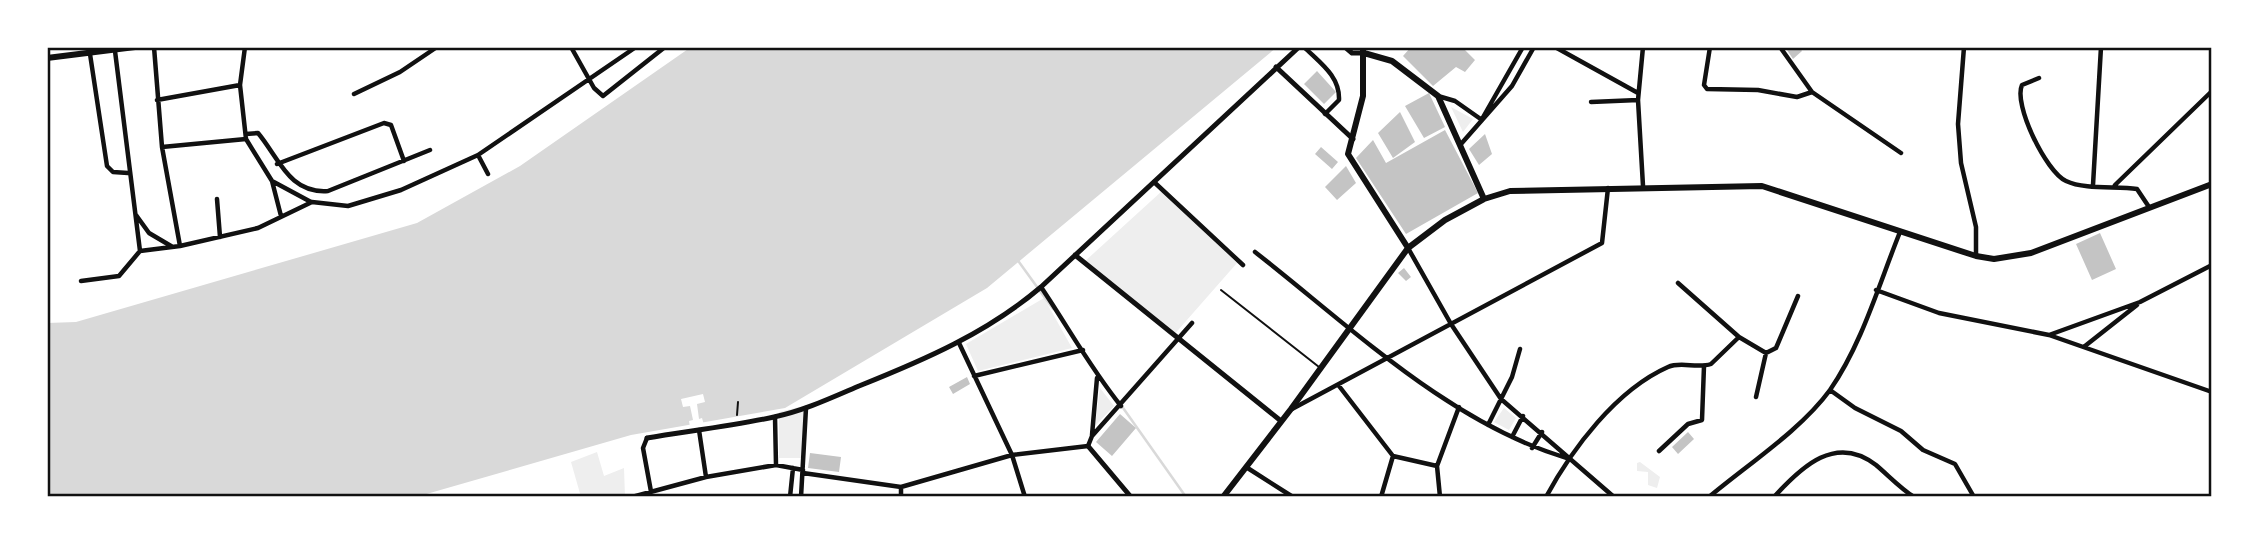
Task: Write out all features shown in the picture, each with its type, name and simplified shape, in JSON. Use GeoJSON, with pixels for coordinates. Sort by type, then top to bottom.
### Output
{"type":"FeatureCollection","features":[{"type":"Feature","properties":{"kind":"main road"},"geometry":{"type":"LineString","coordinates":[[47,58],[135,47]]}},
{"type":"Feature","properties":{"kind":"main road"},"geometry":{"type":"LineString","coordinates":[[1408,248],[1348,154],[1363,96],[1364,50],[1392,61],[1438,96],[1484,199]]}},
{"type":"Feature","properties":{"kind":"main road"},"geometry":{"type":"LineString","coordinates":[[1222,497],[1291,410],[1408,248],[1445,220],[1484,199],[1510,191],[1643,186],[1762,186],[1976,256],[1994,259],[2031,253],[2212,184]]}},
{"type":"Feature","properties":{"kind":"street"},"geometry":{"type":"LineString","coordinates":[[154,47],[162,147],[180,246]]}},
{"type":"Feature","properties":{"kind":"street"},"geometry":{"type":"LineString","coordinates":[[245,47],[240,85],[246,136],[272,181],[281,216]]}},
{"type":"Feature","properties":{"kind":"street"},"geometry":{"type":"LineString","coordinates":[[354,94],[407,68],[437,47]]}},
{"type":"Feature","properties":{"kind":"street"},"geometry":{"type":"LineString","coordinates":[[571,47],[600,95],[606,95],[665,47]]}},
{"type":"Feature","properties":{"kind":"street"},"geometry":{"type":"LineString","coordinates":[[272,181],[312,202],[342,206],[365,202],[478,155],[590,81],[636,47]]}},
{"type":"Feature","properties":{"kind":"street"},"geometry":{"type":"LineString","coordinates":[[652,494],[643,448],[647,438],[775,417],[806,408],[959,343],[1013,311],[1299,47]]}},
{"type":"Feature","properties":{"kind":"street"},"geometry":{"type":"LineString","coordinates":[[1304,47],[1330,73],[1338,86],[1339,100],[1325,114]]}},
{"type":"Feature","properties":{"kind":"street"},"geometry":{"type":"LineString","coordinates":[[1345,47],[1352,53],[1364,50]]}},
{"type":"Feature","properties":{"kind":"street"},"geometry":{"type":"LineString","coordinates":[[1482,120],[1523,47]]}},
{"type":"Feature","properties":{"kind":"street"},"geometry":{"type":"LineString","coordinates":[[1461,144],[1512,86],[1534,47]]}},
{"type":"Feature","properties":{"kind":"street"},"geometry":{"type":"LineString","coordinates":[[1555,47],[1638,93]]}},
{"type":"Feature","properties":{"kind":"street"},"geometry":{"type":"LineString","coordinates":[[1643,47],[1638,93],[1643,186]]}},
{"type":"Feature","properties":{"kind":"street"},"geometry":{"type":"LineString","coordinates":[[1710,47],[1704,85],[1707,89],[1758,90],[1797,96],[1812,92]]}},
{"type":"Feature","properties":{"kind":"street"},"geometry":{"type":"LineString","coordinates":[[1780,47],[1812,92],[1901,153]]}},
{"type":"Feature","properties":{"kind":"street"},"geometry":{"type":"LineString","coordinates":[[1964,47],[1958,124],[1961,163],[1976,228],[1976,256]]}},
{"type":"Feature","properties":{"kind":"street"},"geometry":{"type":"LineString","coordinates":[[2093,185],[2101,47]]}},
{"type":"Feature","properties":{"kind":"street"},"geometry":{"type":"LineString","coordinates":[[115,51],[128,173],[140,251]]}},
{"type":"Feature","properties":{"kind":"street"},"geometry":{"type":"LineString","coordinates":[[90,54],[107,166],[113,172],[128,173]]}},
{"type":"Feature","properties":{"kind":"street"},"geometry":{"type":"LineString","coordinates":[[1276,67],[1353,139]]}},
{"type":"Feature","properties":{"kind":"street"},"geometry":{"type":"LineString","coordinates":[[2039,78],[2022,85],[2019,94],[2026,119],[2043,158],[2061,179],[2137,189],[2149,207]]}},
{"type":"Feature","properties":{"kind":"street"},"geometry":{"type":"LineString","coordinates":[[1503,79],[1512,86]]}},
{"type":"Feature","properties":{"kind":"street"},"geometry":{"type":"LineString","coordinates":[[158,100],[240,85]]}},
{"type":"Feature","properties":{"kind":"street"},"geometry":{"type":"LineString","coordinates":[[2114,186],[2154,150],[2167,131],[2212,91]]}},
{"type":"Feature","properties":{"kind":"street"},"geometry":{"type":"LineString","coordinates":[[1438,96],[1455,101],[1482,120]]}},
{"type":"Feature","properties":{"kind":"street"},"geometry":{"type":"LineString","coordinates":[[1591,102],[1638,100]]}},
{"type":"Feature","properties":{"kind":"street"},"geometry":{"type":"LineString","coordinates":[[278,164],[384,123],[391,125],[404,161]]}},
{"type":"Feature","properties":{"kind":"street"},"geometry":{"type":"LineString","coordinates":[[162,147],[260,136],[293,181],[319,192],[328,191],[430,150]]}},
{"type":"Feature","properties":{"kind":"street"},"geometry":{"type":"LineString","coordinates":[[478,155],[488,174]]}},
{"type":"Feature","properties":{"kind":"street"},"geometry":{"type":"LineString","coordinates":[[1154,182],[1243,265]]}},
{"type":"Feature","properties":{"kind":"street"},"geometry":{"type":"LineString","coordinates":[[1291,410],[1602,243],[1608,187]]}},
{"type":"Feature","properties":{"kind":"street"},"geometry":{"type":"LineString","coordinates":[[217,199],[220,237]]}},
{"type":"Feature","properties":{"kind":"street"},"geometry":{"type":"LineString","coordinates":[[81,281],[119,276],[140,251],[180,246],[258,228],[312,202]]}},
{"type":"Feature","properties":{"kind":"street"},"geometry":{"type":"LineString","coordinates":[[134,211],[149,233],[172,246]]}},
{"type":"Feature","properties":{"kind":"street"},"geometry":{"type":"LineString","coordinates":[[1709,497],[1807,415],[1829,390],[1850,355],[1900,232]]}},
{"type":"Feature","properties":{"kind":"street"},"geometry":{"type":"LineString","coordinates":[[1408,248],[1451,324],[1501,399],[1614,497]]}},
{"type":"Feature","properties":{"kind":"street"},"geometry":{"type":"LineString","coordinates":[[1255,252],[1351,327],[1386,359],[1488,425],[1532,448],[1567,458]]}},
{"type":"Feature","properties":{"kind":"street"},"geometry":{"type":"LineString","coordinates":[[1075,255],[1281,421]]}},
{"type":"Feature","properties":{"kind":"street"},"geometry":{"type":"LineString","coordinates":[[2049,335],[2140,302],[2212,265]]}},
{"type":"Feature","properties":{"kind":"street"},"geometry":{"type":"LineString","coordinates":[[1678,283],[1739,337],[1766,353]]}},
{"type":"Feature","properties":{"kind":"street"},"geometry":{"type":"LineString","coordinates":[[1041,287],[1083,350],[1097,377],[1121,406]]}},
{"type":"Feature","properties":{"kind":"street"},"geometry":{"type":"LineString","coordinates":[[1876,290],[1939,313],[2049,335],[2212,392]]}},
{"type":"Feature","properties":{"kind":"street"},"geometry":{"type":"LineString","coordinates":[[1766,353],[1776,348],[1798,296]]}},
{"type":"Feature","properties":{"kind":"street"},"geometry":{"type":"LineString","coordinates":[[2085,346],[2140,302]]}},
{"type":"Feature","properties":{"kind":"street"},"geometry":{"type":"LineString","coordinates":[[1092,436],[1192,323]]}},
{"type":"Feature","properties":{"kind":"street"},"geometry":{"type":"LineString","coordinates":[[1546,497],[1567,458],[1599,421],[1638,387],[1668,367],[1704,366],[1716,361],[1739,337]]}},
{"type":"Feature","properties":{"kind":"street"},"geometry":{"type":"LineString","coordinates":[[959,343],[1012,455],[1025,497]]}},
{"type":"Feature","properties":{"kind":"street"},"geometry":{"type":"LineString","coordinates":[[1488,425],[1520,349]]}},
{"type":"Feature","properties":{"kind":"street"},"geometry":{"type":"LineString","coordinates":[[974,376],[1083,350]]}},
{"type":"Feature","properties":{"kind":"street"},"geometry":{"type":"LineString","coordinates":[[1756,397],[1766,353]]}},
{"type":"Feature","properties":{"kind":"street"},"geometry":{"type":"LineString","coordinates":[[1659,451],[1688,424],[1702,420],[1704,366]]}},
{"type":"Feature","properties":{"kind":"street"},"geometry":{"type":"LineString","coordinates":[[1088,446],[1092,436],[1097,377]]}},
{"type":"Feature","properties":{"kind":"street"},"geometry":{"type":"LineString","coordinates":[[1339,386],[1393,456],[1437,466]]}},
{"type":"Feature","properties":{"kind":"street"},"geometry":{"type":"LineString","coordinates":[[1829,390],[1855,408],[1901,431],[1923,450],[1955,464],[1974,497]]}},
{"type":"Feature","properties":{"kind":"street"},"geometry":{"type":"LineString","coordinates":[[1440,497],[1437,466],[1459,407]]}},
{"type":"Feature","properties":{"kind":"street"},"geometry":{"type":"LineString","coordinates":[[801,497],[806,408]]}},
{"type":"Feature","properties":{"kind":"street"},"geometry":{"type":"LineString","coordinates":[[1512,437],[1523,416]]}},
{"type":"Feature","properties":{"kind":"street"},"geometry":{"type":"LineString","coordinates":[[775,417],[776,465]]}},
{"type":"Feature","properties":{"kind":"street"},"geometry":{"type":"LineString","coordinates":[[699,429],[706,477]]}},
{"type":"Feature","properties":{"kind":"street"},"geometry":{"type":"LineString","coordinates":[[1532,448],[1542,432]]}},
{"type":"Feature","properties":{"kind":"street"},"geometry":{"type":"LineString","coordinates":[[632,497],[652,494],[706,477],[776,465],[901,487],[1012,455],[1088,446]]}},
{"type":"Feature","properties":{"kind":"street"},"geometry":{"type":"LineString","coordinates":[[1088,446],[1132,497]]}},
{"type":"Feature","properties":{"kind":"street"},"geometry":{"type":"LineString","coordinates":[[1774,497],[1808,464],[1837,450],[1862,456],[1914,497]]}},
{"type":"Feature","properties":{"kind":"street"},"geometry":{"type":"LineString","coordinates":[[1381,497],[1393,456]]}},
{"type":"Feature","properties":{"kind":"street"},"geometry":{"type":"LineString","coordinates":[[1245,466],[1293,497]]}},
{"type":"Feature","properties":{"kind":"street"},"geometry":{"type":"LineString","coordinates":[[790,497],[793,468]]}},
{"type":"Feature","properties":{"kind":"street"},"geometry":{"type":"LineString","coordinates":[[901,487],[901,497]]}},
{"type":"Feature","properties":{"kind":"lane"},"geometry":{"type":"LineString","coordinates":[[1221,289],[1320,367]]}},
{"type":"Feature","properties":{"kind":"path"},"geometry":{"type":"LineString","coordinates":[[737,416],[738,402]]}},
{"type":"Feature","properties":{"kind":"shaded area"},"geometry":{"type":"Polygon","coordinates":[[[691,47],[1277,47],[987,288],[785,408],[631,435],[416,497],[47,497],[47,323],[76,322],[417,223],[520,166],[691,47]]]}},
{"type":"Feature","properties":{"kind":"shaded area"},"geometry":{"type":"Polygon","coordinates":[[[1451,107],[1473,119],[1463,132],[1451,107]]]}},
{"type":"Feature","properties":{"kind":"shaded area"},"geometry":{"type":"Polygon","coordinates":[[[1162,191],[1237,263],[1172,337],[1083,263],[1162,191]]]}},
{"type":"Feature","properties":{"kind":"shaded area"},"geometry":{"type":"Polygon","coordinates":[[[1044,298],[1072,348],[978,371],[966,344],[1044,298]]]}},
{"type":"Feature","properties":{"kind":"shaded area"},"geometry":{"type":"Polygon","coordinates":[[[1100,388],[1114,406],[1095,426],[1100,388]]]}},
{"type":"Feature","properties":{"kind":"shaded area"},"geometry":{"type":"Polygon","coordinates":[[[807,405],[805,458],[779,458],[779,412],[807,405]]]}},
{"type":"Feature","properties":{"kind":"shaded area"},"geometry":{"type":"Polygon","coordinates":[[[1504,408],[1516,418],[1509,430],[1494,422],[1504,408]]]}},
{"type":"Feature","properties":{"kind":"shaded area"},"geometry":{"type":"Polygon","coordinates":[[[597,452],[604,476],[624,468],[625,497],[581,497],[571,462],[597,452]]]}},
{"type":"Feature","properties":{"kind":"shaded area"},"geometry":{"type":"Polygon","coordinates":[[[1640,462],[1660,477],[1657,488],[1648,485],[1648,472],[1637,471],[1637,463],[1640,462]]]}},
{"type":"Feature","properties":{"kind":"pier"},"geometry":{"type":"Polygon","coordinates":[[[703,394],[705,402],[697,404],[699,419],[702,418],[704,425],[690,427],[689,421],[693,420],[690,406],[683,407],[681,399],[703,394]]]}},
{"type":"Feature","properties":{"kind":"building"},"geometry":{"type":"Polygon","coordinates":[[[1411,47],[1467,47],[1465,50],[1475,60],[1465,72],[1456,67],[1433,86],[1403,56],[1411,47]]]}},
{"type":"Feature","properties":{"kind":"building"},"geometry":{"type":"Polygon","coordinates":[[[1785,47],[1799,47],[1802,51],[1793,59],[1785,47]]]}},
{"type":"Feature","properties":{"kind":"building"},"geometry":{"type":"Polygon","coordinates":[[[1317,71],[1336,92],[1324,104],[1304,84],[1317,71]]]}},
{"type":"Feature","properties":{"kind":"building"},"geometry":{"type":"Polygon","coordinates":[[[1429,93],[1445,127],[1424,138],[1405,106],[1429,93]]]}},
{"type":"Feature","properties":{"kind":"building"},"geometry":{"type":"Polygon","coordinates":[[[1400,112],[1415,142],[1393,158],[1378,133],[1400,112]]]}},
{"type":"Feature","properties":{"kind":"building"},"geometry":{"type":"Polygon","coordinates":[[[1445,130],[1478,193],[1406,234],[1356,158],[1373,140],[1386,163],[1445,130]]]}},
{"type":"Feature","properties":{"kind":"building"},"geometry":{"type":"Polygon","coordinates":[[[1485,134],[1492,154],[1479,165],[1469,149],[1485,134]]]}},
{"type":"Feature","properties":{"kind":"building"},"geometry":{"type":"Polygon","coordinates":[[[1321,147],[1338,162],[1332,169],[1315,154],[1321,147]]]}},
{"type":"Feature","properties":{"kind":"building"},"geometry":{"type":"Polygon","coordinates":[[[1346,166],[1356,183],[1337,200],[1325,187],[1346,166]]]}},
{"type":"Feature","properties":{"kind":"building"},"geometry":{"type":"Polygon","coordinates":[[[2100,233],[2116,269],[2092,280],[2076,244],[2100,233]]]}},
{"type":"Feature","properties":{"kind":"building"},"geometry":{"type":"Polygon","coordinates":[[[1404,268],[1411,277],[1406,281],[1398,273],[1404,268]]]}},
{"type":"Feature","properties":{"kind":"building"},"geometry":{"type":"Polygon","coordinates":[[[967,377],[970,384],[953,394],[949,387],[967,377]]]}},
{"type":"Feature","properties":{"kind":"building"},"geometry":{"type":"Polygon","coordinates":[[[1120,414],[1136,428],[1112,456],[1096,442],[1120,414]]]}},
{"type":"Feature","properties":{"kind":"building"},"geometry":{"type":"Polygon","coordinates":[[[1688,432],[1694,439],[1678,454],[1672,447],[1688,432]]]}},
{"type":"Feature","properties":{"kind":"building"},"geometry":{"type":"Polygon","coordinates":[[[810,453],[841,457],[839,472],[808,468],[810,453]]]}},
{"type":"Feature","properties":{"kind":"waterway"},"geometry":{"type":"LineString","coordinates":[[1019,262],[1053,309]]}},
{"type":"Feature","properties":{"kind":"waterway"},"geometry":{"type":"LineString","coordinates":[[1121,405],[1186,497]]}}]}
